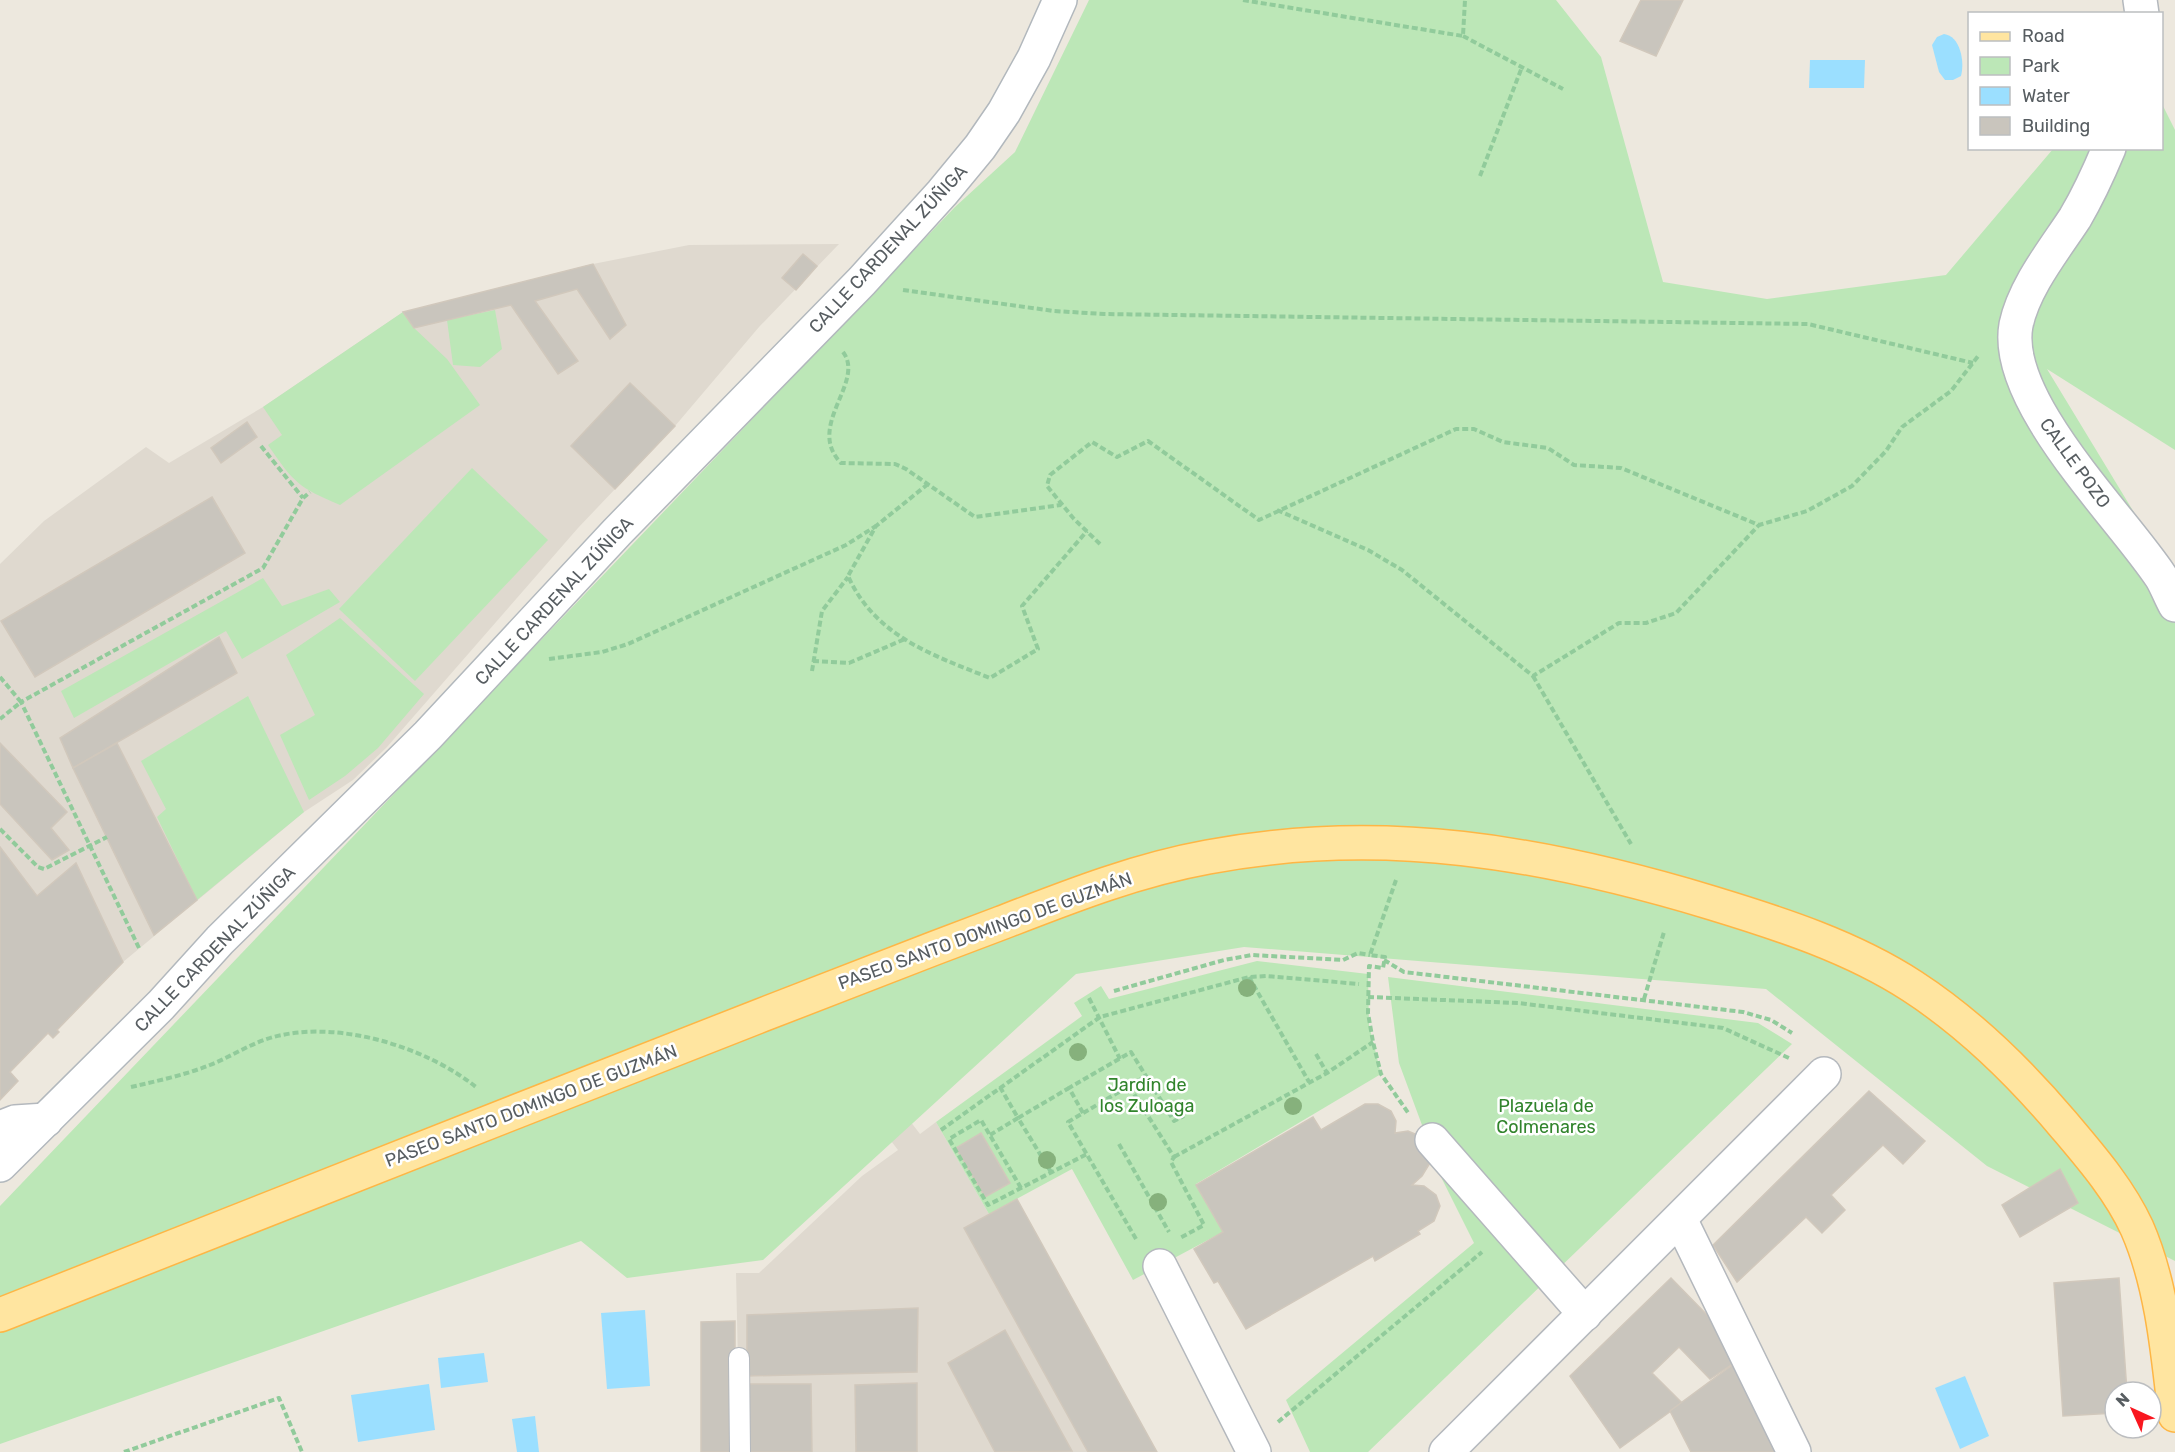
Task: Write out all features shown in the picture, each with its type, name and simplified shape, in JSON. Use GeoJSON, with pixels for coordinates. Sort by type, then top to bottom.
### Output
{"type":"FeatureCollection","features":[{"type":"Feature","properties":{"kind":"main road","name":"PASEO SANTO DOMINGO DE GUZMÁN"},"geometry":{"type":"LineString","coordinates":[[0,1316],[894,963],[1097,886],[1171,865],[1245,851],[1313,843],[1406,842],[1455,846],[1615,876],[1746,913],[1859,957],[1911,986],[1946,1011],[2013,1068],[2091,1157],[2120,1197],[2136,1226],[2149,1261],[2159,1303],[2175,1415]]}},
{"type":"Feature","properties":{"kind":"street","name":"CALLE CARDENAL ZÚÑIGA"},"geometry":{"type":"LineString","coordinates":[[0,1165],[161,1005],[220,940],[428,735],[617,532],[862,281],[980,147],[1004,111],[1034,58],[1060,0]]}},
{"type":"Feature","properties":{"kind":"street","name":"CALLE POZO"},"geometry":{"type":"LineString","coordinates":[[2108,150],[2077,214],[2025,299],[2016,326],[2017,357],[2037,410],[2064,451],[2161,577],[2175,605]]}},
{"type":"Feature","properties":{"kind":"street"},"geometry":{"type":"LineString","coordinates":[[1446,1452],[1824,1074]]}},
{"type":"Feature","properties":{"kind":"street"},"geometry":{"type":"LineString","coordinates":[[0,1128],[15,1122],[46,1120]]}},
{"type":"Feature","properties":{"kind":"street"},"geometry":{"type":"LineString","coordinates":[[1432,1140],[1585,1314]]}},
{"type":"Feature","properties":{"kind":"street"},"geometry":{"type":"LineString","coordinates":[[1680,1219],[1794,1452]]}},
{"type":"Feature","properties":{"kind":"street"},"geometry":{"type":"LineString","coordinates":[[1160,1266],[1252,1448]]}},
{"type":"Feature","properties":{"kind":"lane"},"geometry":{"type":"LineString","coordinates":[[739,1358],[740,1452]]}},
{"type":"Feature","properties":{"kind":"path"},"geometry":{"type":"LineString","coordinates":[[1243,0],[1463,36],[1563,89]]}},
{"type":"Feature","properties":{"kind":"path"},"geometry":{"type":"LineString","coordinates":[[1463,36],[1465,0]]}},
{"type":"Feature","properties":{"kind":"path"},"geometry":{"type":"LineString","coordinates":[[1480,176],[1522,67]]}},
{"type":"Feature","properties":{"kind":"path"},"geometry":{"type":"LineString","coordinates":[[862,281],[908,292],[1054,311],[1808,324],[1973,363]]}},
{"type":"Feature","properties":{"kind":"path"},"geometry":{"type":"LineString","coordinates":[[1533,676],[1619,623],[1646,623],[1676,613],[1759,525],[1807,511],[1852,486],[1886,450],[1902,428],[1951,391],[1985,348],[2016,326]]}},
{"type":"Feature","properties":{"kind":"path"},"geometry":{"type":"LineString","coordinates":[[839,348],[849,363],[829,426],[832,451],[836,458],[846,465],[896,464],[975,517],[1061,504]]}},
{"type":"Feature","properties":{"kind":"path"},"geometry":{"type":"LineString","coordinates":[[1100,544],[1051,493],[1047,481],[1056,470],[1092,442],[1117,457],[1148,441],[1259,520],[1456,429],[1474,429],[1503,442],[1548,448],[1574,465],[1621,468],[1759,525]]}},
{"type":"Feature","properties":{"kind":"path"},"geometry":{"type":"LineString","coordinates":[[261,446],[303,498]]}},
{"type":"Feature","properties":{"kind":"path"},"geometry":{"type":"LineString","coordinates":[[540,660],[602,652],[628,644],[846,545],[876,526],[928,484]]}},
{"type":"Feature","properties":{"kind":"path"},"geometry":{"type":"LineString","coordinates":[[0,719],[21,702],[263,568],[303,498],[310,492]]}},
{"type":"Feature","properties":{"kind":"path"},"geometry":{"type":"LineString","coordinates":[[1277,510],[1368,550],[1402,570],[1533,676],[1632,844]]}},
{"type":"Feature","properties":{"kind":"path"},"geometry":{"type":"LineString","coordinates":[[812,671],[822,611],[848,576],[876,526]]}},
{"type":"Feature","properties":{"kind":"path"},"geometry":{"type":"LineString","coordinates":[[848,576],[858,598],[877,620],[922,651],[990,678],[1038,648],[1022,606],[1087,531]]}},
{"type":"Feature","properties":{"kind":"path"},"geometry":{"type":"LineString","coordinates":[[813,661],[849,663],[904,639]]}},
{"type":"Feature","properties":{"kind":"path"},"geometry":{"type":"LineString","coordinates":[[0,677],[21,702],[140,948]]}},
{"type":"Feature","properties":{"kind":"path"},"geometry":{"type":"LineString","coordinates":[[0,829],[38,867],[44,869],[107,837]]}},
{"type":"Feature","properties":{"kind":"path"},"geometry":{"type":"LineString","coordinates":[[1370,955],[1398,873]]}},
{"type":"Feature","properties":{"kind":"path"},"geometry":{"type":"LineString","coordinates":[[1644,999],[1664,932]]}},
{"type":"Feature","properties":{"kind":"path"},"geometry":{"type":"LineString","coordinates":[[1114,991],[1224,960],[1252,955],[1343,960],[1358,953],[1385,957],[1384,960],[1404,972],[1644,999],[1758,1015],[1792,1033]]}},
{"type":"Feature","properties":{"kind":"path"},"geometry":{"type":"LineString","coordinates":[[1384,960],[1383,968],[1369,966],[1368,998],[1373,1042],[1382,1074],[1390,1088],[1432,1140]]}},
{"type":"Feature","properties":{"kind":"path"},"geometry":{"type":"LineString","coordinates":[[941,1130],[1100,1017],[1249,977],[1267,976],[1359,984]]}},
{"type":"Feature","properties":{"kind":"path"},"geometry":{"type":"LineString","coordinates":[[1249,977],[1309,1082]]}},
{"type":"Feature","properties":{"kind":"path"},"geometry":{"type":"LineString","coordinates":[[1089,998],[1120,1059]]}},
{"type":"Feature","properties":{"kind":"path"},"geometry":{"type":"LineString","coordinates":[[1368,998],[1518,1003],[1723,1028],[1824,1074]]}},
{"type":"Feature","properties":{"kind":"path"},"geometry":{"type":"LineString","coordinates":[[121,1090],[210,1065],[256,1042],[283,1034],[309,1032],[365,1037],[412,1050],[454,1070],[481,1092]]}},
{"type":"Feature","properties":{"kind":"path"},"geometry":{"type":"LineString","coordinates":[[1119,1144],[1174,1242],[1204,1225],[1171,1162],[1174,1157],[1327,1073],[1373,1042]]}},
{"type":"Feature","properties":{"kind":"path"},"geometry":{"type":"LineString","coordinates":[[990,1135],[1131,1052],[1174,1121],[1185,1116]]}},
{"type":"Feature","properties":{"kind":"path"},"geometry":{"type":"LineString","coordinates":[[1316,1054],[1327,1073]]}},
{"type":"Feature","properties":{"kind":"path"},"geometry":{"type":"LineString","coordinates":[[1146,1076],[1068,1122],[1147,1258],[1160,1266]]}},
{"type":"Feature","properties":{"kind":"path"},"geometry":{"type":"LineString","coordinates":[[1129,1086],[1174,1157]]}},
{"type":"Feature","properties":{"kind":"path"},"geometry":{"type":"LineString","coordinates":[[1000,1087],[1051,1172]]}},
{"type":"Feature","properties":{"kind":"path"},"geometry":{"type":"LineString","coordinates":[[1069,1088],[1083,1113]]}},
{"type":"Feature","properties":{"kind":"path"},"geometry":{"type":"LineString","coordinates":[[1021,1188],[981,1120],[949,1139],[988,1205],[1021,1188],[1051,1172],[1087,1154]]}},
{"type":"Feature","properties":{"kind":"path"},"geometry":{"type":"LineString","coordinates":[[1252,1448],[1510,1228]]}},
{"type":"Feature","properties":{"kind":"path"},"geometry":{"type":"LineString","coordinates":[[124,1452],[279,1398],[302,1452]]}},
{"type":"Feature","properties":{"kind":"shaded area"},"geometry":{"type":"Polygon","coordinates":[[[839,244],[759,327],[675,426],[578,528],[387,747],[353,780],[304,812],[123,962],[57,1030],[48,1033],[10,1072],[18,1081],[0,1100],[0,564],[44,521],[146,447],[169,463],[263,407],[403,312],[593,264],[689,245],[839,244]]]}},
{"type":"Feature","properties":{"kind":"shaded area"},"geometry":{"type":"Polygon","coordinates":[[[910,1121],[920,1134],[936,1122],[989,1214],[964,1228],[1088,1452],[740,1452],[736,1273],[759,1273],[862,1176],[898,1150],[888,1137],[910,1121]]]}},
{"type":"Feature","properties":{"kind":"green space"},"geometry":{"type":"Polygon","coordinates":[[[1089,0],[1556,0],[1601,57],[1663,282],[1767,299],[1946,275],[2052,150],[2163,150],[2163,106],[2175,130],[2175,450],[2047,369],[2175,580],[2175,1261],[1987,1166],[1766,989],[1244,947],[1076,974],[763,1260],[627,1278],[581,1241],[0,1444],[0,1206],[955,207],[1015,152],[1089,0]]]}},
{"type":"Feature","properties":{"kind":"green space"},"geometry":{"type":"Polygon","coordinates":[[[495,310],[502,349],[480,367],[453,365],[447,320],[495,310]]]}},
{"type":"Feature","properties":{"kind":"green space"},"geometry":{"type":"Polygon","coordinates":[[[403,312],[414,328],[447,359],[480,405],[340,505],[306,488],[284,468],[268,445],[282,435],[263,407],[403,312]]]}},
{"type":"Feature","properties":{"kind":"green space"},"geometry":{"type":"Polygon","coordinates":[[[472,468],[548,540],[415,681],[339,609],[472,468]]]}},
{"type":"Feature","properties":{"kind":"green space"},"geometry":{"type":"Polygon","coordinates":[[[263,578],[282,606],[329,589],[340,602],[242,659],[226,631],[74,718],[61,691],[263,578]]]}},
{"type":"Feature","properties":{"kind":"green space"},"geometry":{"type":"Polygon","coordinates":[[[340,618],[424,694],[378,748],[345,776],[309,800],[280,735],[315,715],[286,655],[340,618]]]}},
{"type":"Feature","properties":{"kind":"green space"},"geometry":{"type":"Polygon","coordinates":[[[248,696],[304,812],[197,900],[157,817],[166,809],[141,761],[248,696]]]}},
{"type":"Feature","properties":{"kind":"green space","name":"Jardín de los Zuloaga"},"geometry":{"type":"Polygon","coordinates":[[[1257,961],[1368,974],[1369,1025],[1381,1074],[1196,1184],[1223,1232],[1133,1280],[1072,1169],[989,1214],[936,1122],[1082,1016],[1074,1003],[1101,986],[1109,999],[1257,961]]]}},
{"type":"Feature","properties":{"kind":"green space","name":"Plazuela de Colmenares"},"geometry":{"type":"Polygon","coordinates":[[[1388,977],[1758,1023],[1792,1044],[1368,1452],[1310,1452],[1286,1400],[1474,1243],[1442,1179],[1399,1063],[1388,977]]]}},
{"type":"Feature","properties":{"kind":"water"},"geometry":{"type":"Polygon","coordinates":[[[1944,34],[1954,39],[1962,57],[1961,76],[1953,80],[1945,80],[1939,72],[1932,45],[1937,37],[1944,34]]]}},
{"type":"Feature","properties":{"kind":"water"},"geometry":{"type":"Polygon","coordinates":[[[1810,60],[1865,60],[1864,88],[1809,88],[1810,60]]]}},
{"type":"Feature","properties":{"kind":"water"},"geometry":{"type":"Polygon","coordinates":[[[645,1310],[650,1386],[607,1389],[601,1313],[645,1310]]]}},
{"type":"Feature","properties":{"kind":"water"},"geometry":{"type":"Polygon","coordinates":[[[484,1353],[488,1382],[441,1388],[438,1358],[484,1353]]]}},
{"type":"Feature","properties":{"kind":"water"},"geometry":{"type":"Polygon","coordinates":[[[1965,1376],[1989,1436],[1960,1449],[1935,1388],[1965,1376]]]}},
{"type":"Feature","properties":{"kind":"water"},"geometry":{"type":"Polygon","coordinates":[[[429,1384],[435,1430],[358,1442],[351,1395],[429,1384]]]}},
{"type":"Feature","properties":{"kind":"water"},"geometry":{"type":"Polygon","coordinates":[[[535,1416],[539,1452],[517,1452],[512,1419],[535,1416]]]}},
{"type":"Feature","properties":{"kind":"building"},"geometry":{"type":"Polygon","coordinates":[[[1641,0],[1683,0],[1656,56],[1620,41],[1641,0]]]}},
{"type":"Feature","properties":{"kind":"building"},"geometry":{"type":"Polygon","coordinates":[[[803,254],[817,266],[796,290],[782,278],[803,254]]]}},
{"type":"Feature","properties":{"kind":"building"},"geometry":{"type":"Polygon","coordinates":[[[593,264],[626,325],[610,339],[577,289],[535,301],[578,361],[558,374],[511,305],[414,328],[403,312],[593,264]]]}},
{"type":"Feature","properties":{"kind":"building"},"geometry":{"type":"Polygon","coordinates":[[[630,383],[675,426],[615,489],[571,446],[630,383]]]}},
{"type":"Feature","properties":{"kind":"building"},"geometry":{"type":"Polygon","coordinates":[[[247,422],[257,437],[221,463],[211,448],[247,422]]]}},
{"type":"Feature","properties":{"kind":"building"},"geometry":{"type":"Polygon","coordinates":[[[212,497],[245,553],[35,677],[1,621],[212,497]]]}},
{"type":"Feature","properties":{"kind":"building"},"geometry":{"type":"Polygon","coordinates":[[[219,637],[237,673],[73,768],[60,738],[219,637]]]}},
{"type":"Feature","properties":{"kind":"building"},"geometry":{"type":"Polygon","coordinates":[[[0,743],[67,812],[51,828],[69,850],[52,860],[0,804],[0,743]]]}},
{"type":"Feature","properties":{"kind":"building"},"geometry":{"type":"Polygon","coordinates":[[[117,743],[197,900],[154,935],[73,768],[117,743]]]}},
{"type":"Feature","properties":{"kind":"building"},"geometry":{"type":"Polygon","coordinates":[[[0,847],[37,896],[76,863],[123,962],[57,1030],[59,1032],[53,1038],[48,1033],[10,1072],[18,1081],[0,1100],[0,847]]]}},
{"type":"Feature","properties":{"kind":"building"},"geometry":{"type":"Polygon","coordinates":[[[1869,1091],[1925,1141],[1903,1164],[1883,1145],[1831,1195],[1845,1210],[1822,1233],[1806,1217],[1737,1282],[1713,1245],[1869,1091]]]}},
{"type":"Feature","properties":{"kind":"building"},"geometry":{"type":"Polygon","coordinates":[[[1365,1104],[1378,1104],[1391,1111],[1396,1121],[1395,1133],[1408,1131],[1420,1136],[1433,1158],[1422,1176],[1412,1185],[1424,1186],[1436,1195],[1440,1206],[1434,1221],[1418,1231],[1420,1234],[1375,1261],[1373,1256],[1246,1329],[1218,1281],[1214,1283],[1194,1249],[1223,1232],[1196,1185],[1313,1117],[1321,1130],[1365,1104]]]}},
{"type":"Feature","properties":{"kind":"building"},"geometry":{"type":"Polygon","coordinates":[[[981,1133],[1010,1183],[985,1197],[956,1148],[981,1133]]]}},
{"type":"Feature","properties":{"kind":"building"},"geometry":{"type":"Polygon","coordinates":[[[2060,1169],[2078,1203],[2020,1237],[2002,1205],[2060,1169]]]}},
{"type":"Feature","properties":{"kind":"building"},"geometry":{"type":"Polygon","coordinates":[[[1017,1199],[1157,1452],[1088,1452],[964,1228],[1017,1199]]]}},
{"type":"Feature","properties":{"kind":"building"},"geometry":{"type":"Polygon","coordinates":[[[1671,1278],[1746,1355],[1710,1379],[1679,1347],[1652,1373],[1682,1403],[1620,1448],[1570,1376],[1671,1278]]]}},
{"type":"Feature","properties":{"kind":"building"},"geometry":{"type":"Polygon","coordinates":[[[2119,1278],[2126,1380],[2103,1380],[2103,1414],[2063,1416],[2054,1283],[2119,1278]]]}},
{"type":"Feature","properties":{"kind":"building"},"geometry":{"type":"Polygon","coordinates":[[[918,1308],[917,1372],[747,1376],[747,1315],[918,1308]]]}},
{"type":"Feature","properties":{"kind":"building"},"geometry":{"type":"Polygon","coordinates":[[[735,1321],[735,1452],[701,1452],[701,1322],[735,1321]]]}},
{"type":"Feature","properties":{"kind":"building"},"geometry":{"type":"Polygon","coordinates":[[[1005,1330],[1072,1451],[995,1452],[948,1363],[1005,1330]]]}},
{"type":"Feature","properties":{"kind":"building"},"geometry":{"type":"Polygon","coordinates":[[[1746,1355],[1794,1452],[1691,1452],[1670,1411],[1746,1355]]]}},
{"type":"Feature","properties":{"kind":"building"},"geometry":{"type":"Polygon","coordinates":[[[917,1383],[917,1452],[856,1452],[855,1385],[917,1383]]]}},
{"type":"Feature","properties":{"kind":"building"},"geometry":{"type":"Polygon","coordinates":[[[746,1384],[811,1384],[812,1452],[748,1452],[746,1384]]]}}]}
